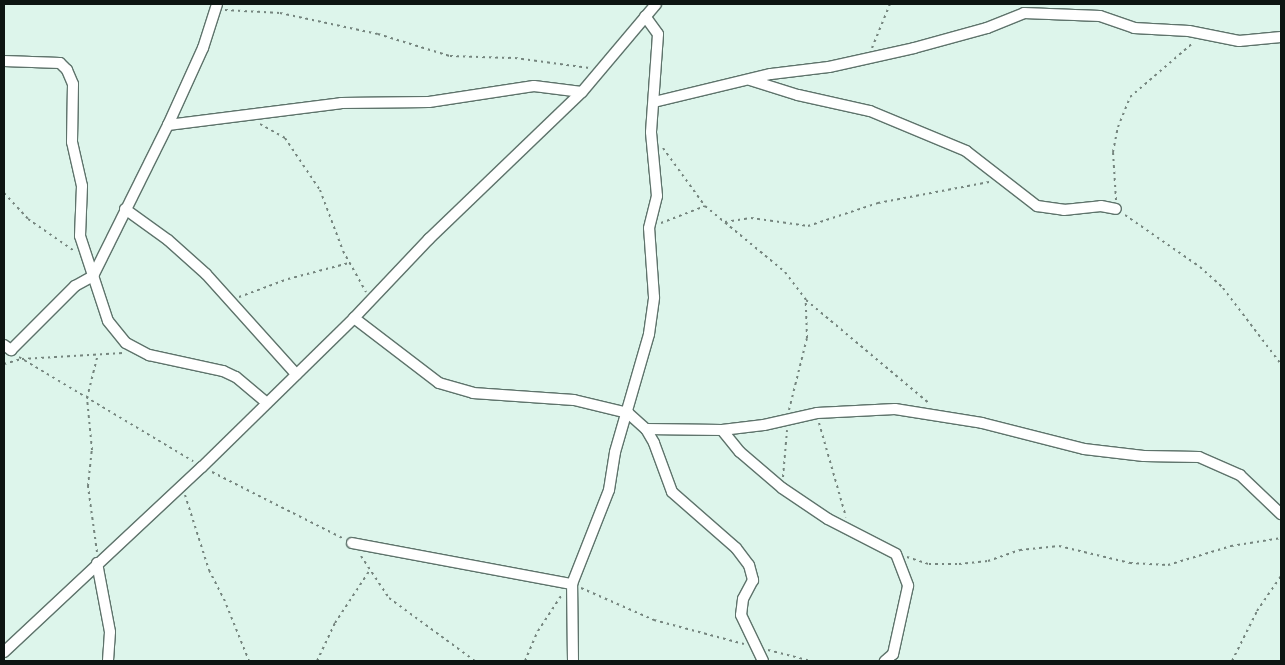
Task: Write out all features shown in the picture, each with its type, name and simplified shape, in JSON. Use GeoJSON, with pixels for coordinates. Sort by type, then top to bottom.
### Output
{"type":"FeatureCollection","features":[{"type":"Feature","properties":{"kind":"street"},"geometry":{"type":"LineString","coordinates":[[4,652],[181,483],[202,467],[354,318],[543,127],[582,92],[603,70],[656,4]]}},
{"type":"Feature","properties":{"kind":"street"},"geometry":{"type":"LineString","coordinates":[[7,348],[75,286],[92,276],[125,209],[136,193],[168,125],[203,48],[216,7]]}},
{"type":"Feature","properties":{"kind":"street"},"geometry":{"type":"LineString","coordinates":[[654,102],[750,80],[829,67],[987,28],[1024,13],[1078,13],[1149,31],[1204,35],[1239,41],[1281,37]]}},
{"type":"Feature","properties":{"kind":"street"},"geometry":{"type":"LineString","coordinates":[[573,661],[572,587],[608,490],[615,452],[649,334],[654,297],[649,228],[656,196],[651,132],[658,34],[645,16]]}},
{"type":"Feature","properties":{"kind":"street"},"geometry":{"type":"LineString","coordinates":[[4,61],[60,63],[67,70],[73,84],[72,142],[82,186],[79,229],[85,258],[108,321],[126,342],[141,351],[236,377],[267,403]]}},
{"type":"Feature","properties":{"kind":"street"},"geometry":{"type":"LineString","coordinates":[[750,80],[798,95],[870,111],[966,151],[1001,180],[1037,206],[1047,210],[1085,210],[1107,206],[1116,209]]}},
{"type":"Feature","properties":{"kind":"street"},"geometry":{"type":"LineString","coordinates":[[168,125],[241,113],[341,103],[429,102],[534,86],[582,92]]}},
{"type":"Feature","properties":{"kind":"street"},"geometry":{"type":"LineString","coordinates":[[125,209],[168,240],[206,274],[296,374]]}},
{"type":"Feature","properties":{"kind":"street"},"geometry":{"type":"LineString","coordinates":[[354,318],[440,383],[473,393],[574,400],[628,412],[646,430],[672,492],[736,548],[749,565],[753,580],[743,599],[741,615],[754,646],[763,661]]}},
{"type":"Feature","properties":{"kind":"street"},"geometry":{"type":"LineString","coordinates":[[646,430],[722,430],[787,420],[817,413],[896,409],[982,423],[1084,449],[1144,456],[1199,456],[1240,475],[1281,514]]}},
{"type":"Feature","properties":{"kind":"street"},"geometry":{"type":"LineString","coordinates":[[722,430],[740,452],[782,488],[851,530],[896,554],[908,586],[892,654],[885,661]]}},
{"type":"Feature","properties":{"kind":"street"},"geometry":{"type":"LineString","coordinates":[[352,543],[572,587]]}},
{"type":"Feature","properties":{"kind":"street"},"geometry":{"type":"LineString","coordinates":[[97,563],[110,632],[108,661]]}},
{"type":"Feature","properties":{"kind":"path"},"geometry":{"type":"LineString","coordinates":[[867,57],[890,4]]}},
{"type":"Feature","properties":{"kind":"path"},"geometry":{"type":"LineString","coordinates":[[216,7],[280,13],[378,34],[450,56],[515,58],[603,70]]}},
{"type":"Feature","properties":{"kind":"path"},"geometry":{"type":"LineString","coordinates":[[1204,35],[1159,69],[1130,97],[1118,127],[1113,152],[1116,209],[1200,267],[1223,288],[1281,364]]}},
{"type":"Feature","properties":{"kind":"path"},"geometry":{"type":"LineString","coordinates":[[255,121],[285,138],[320,190],[349,263],[370,300]]}},
{"type":"Feature","properties":{"kind":"path"},"geometry":{"type":"LineString","coordinates":[[662,147],[705,206],[785,272],[806,300],[935,407]]}},
{"type":"Feature","properties":{"kind":"path"},"geometry":{"type":"LineString","coordinates":[[724,222],[751,218],[808,226],[878,204],[1001,180]]}},
{"type":"Feature","properties":{"kind":"path"},"geometry":{"type":"LineString","coordinates":[[4,193],[28,219],[85,258]]}},
{"type":"Feature","properties":{"kind":"path"},"geometry":{"type":"LineString","coordinates":[[649,228],[705,206]]}},
{"type":"Feature","properties":{"kind":"path"},"geometry":{"type":"LineString","coordinates":[[230,301],[288,279],[349,263]]}},
{"type":"Feature","properties":{"kind":"path"},"geometry":{"type":"LineString","coordinates":[[782,488],[787,420],[807,338],[806,300]]}},
{"type":"Feature","properties":{"kind":"path"},"geometry":{"type":"LineString","coordinates":[[7,348],[22,359],[67,383],[87,398],[202,467],[352,543],[389,598],[475,661]]}},
{"type":"Feature","properties":{"kind":"path"},"geometry":{"type":"LineString","coordinates":[[4,364],[22,359],[141,351]]}},
{"type":"Feature","properties":{"kind":"path"},"geometry":{"type":"LineString","coordinates":[[97,563],[88,486],[92,450],[87,398],[98,354]]}},
{"type":"Feature","properties":{"kind":"path"},"geometry":{"type":"LineString","coordinates":[[817,413],[839,498],[851,530]]}},
{"type":"Feature","properties":{"kind":"path"},"geometry":{"type":"LineString","coordinates":[[181,483],[209,570],[224,599],[249,661]]}},
{"type":"Feature","properties":{"kind":"path"},"geometry":{"type":"LineString","coordinates":[[896,554],[929,564],[959,564],[988,561],[1020,550],[1059,546],[1130,563],[1168,565],[1231,546],[1281,538]]}},
{"type":"Feature","properties":{"kind":"path"},"geometry":{"type":"LineString","coordinates":[[317,661],[334,623],[370,570]]}},
{"type":"Feature","properties":{"kind":"path"},"geometry":{"type":"LineString","coordinates":[[1232,661],[1257,611],[1281,576]]}},
{"type":"Feature","properties":{"kind":"path"},"geometry":{"type":"LineString","coordinates":[[525,661],[542,624],[561,596],[572,587],[654,620],[811,661]]}}]}
